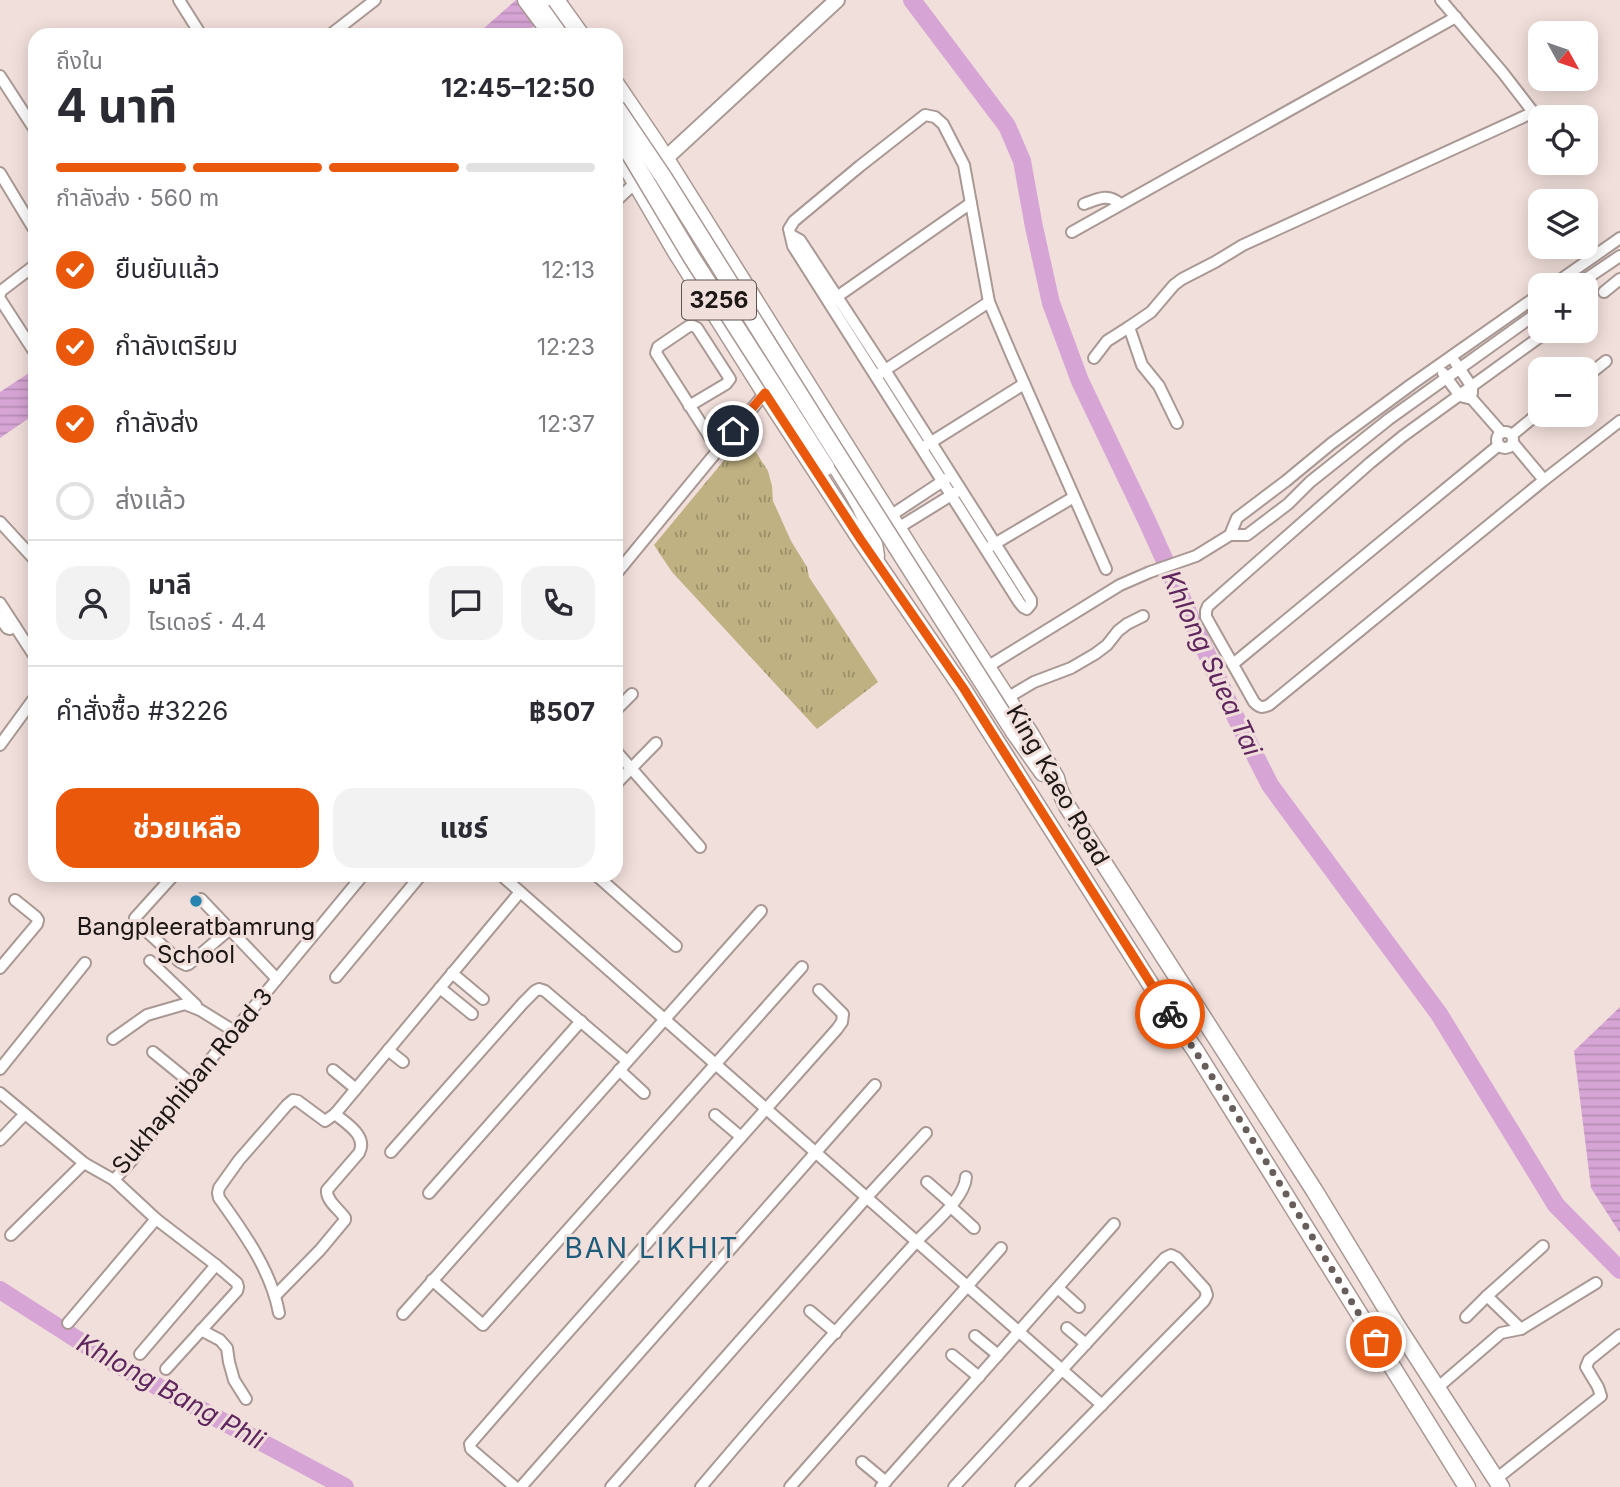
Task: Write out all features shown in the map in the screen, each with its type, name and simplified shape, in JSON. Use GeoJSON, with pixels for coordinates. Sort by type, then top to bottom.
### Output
{"type":"FeatureCollection","features":[{"type":"Feature","properties":{"kind":"main road"},"geometry":{"type":"LineString","coordinates":[[514,0],[533,28]]}},
{"type":"Feature","properties":{"kind":"main road"},"geometry":{"type":"LineString","coordinates":[[526,0],[547,28]]}},
{"type":"Feature","properties":{"kind":"main road"},"geometry":{"type":"LineString","coordinates":[[541,0],[563,28]]}},
{"type":"Feature","properties":{"kind":"main road"},"geometry":{"type":"LineString","coordinates":[[556,0],[578,28]]}},
{"type":"Feature","properties":{"kind":"main road"},"geometry":{"type":"LineString","coordinates":[[666,158],[837,0]]}},
{"type":"Feature","properties":{"kind":"main road"},"geometry":{"type":"LineString","coordinates":[[623,80],[648,115],[656,143]]}},
{"type":"Feature","properties":{"kind":"main road","name":"King Kaeo Road"},"geometry":{"type":"LineString","coordinates":[[623,105],[666,158],[1007,698],[1052,771],[1062,797],[1498,1483]]}},
{"type":"Feature","properties":{"kind":"main road","name":"3256"},"geometry":{"type":"LineString","coordinates":[[623,106],[824,433],[1014,732],[1062,797]]}},
{"type":"Feature","properties":{"kind":"main road","name":"3256"},"geometry":{"type":"LineString","coordinates":[[623,143],[692,258],[873,540]]}},
{"type":"Feature","properties":{"kind":"main road","name":"3256"},"geometry":{"type":"LineString","coordinates":[[623,149],[653,173],[860,504],[871,528],[876,562]]}},
{"type":"Feature","properties":{"kind":"main road","name":"King Kaeo Road"},"geometry":{"type":"LineString","coordinates":[[626,170],[765,393],[876,562],[964,689],[1195,1050],[1467,1487]]}},
{"type":"Feature","properties":{"kind":"main road"},"geometry":{"type":"LineString","coordinates":[[1402,1383],[1423,1368]]}},
{"type":"Feature","properties":{"kind":"street"},"geometry":{"type":"LineString","coordinates":[[179,0],[197,28]]}},
{"type":"Feature","properties":{"kind":"street"},"geometry":{"type":"LineString","coordinates":[[339,28],[374,0]]}},
{"type":"Feature","properties":{"kind":"street"},"geometry":{"type":"LineString","coordinates":[[1441,0],[1528,105]]}},
{"type":"Feature","properties":{"kind":"street"},"geometry":{"type":"LineString","coordinates":[[1072,232],[1456,17]]}},
{"type":"Feature","properties":{"kind":"street"},"geometry":{"type":"LineString","coordinates":[[2,82],[28,121]]}},
{"type":"Feature","properties":{"kind":"street"},"geometry":{"type":"LineString","coordinates":[[990,547],[1031,600],[1027,609],[1019,602],[990,547],[833,300],[800,240],[791,235],[789,229],[794,221],[925,115],[935,117],[943,124],[964,165],[989,302],[1107,569]]}},
{"type":"Feature","properties":{"kind":"street"},"geometry":{"type":"LineString","coordinates":[[1094,358],[1107,341],[1151,312],[1168,290],[1182,279],[1243,245],[1528,120]]}},
{"type":"Feature","properties":{"kind":"street"},"geometry":{"type":"LineString","coordinates":[[0,173],[28,219]]}},
{"type":"Feature","properties":{"kind":"street"},"geometry":{"type":"LineString","coordinates":[[1084,204],[1108,197],[1120,204]]}},
{"type":"Feature","properties":{"kind":"street"},"geometry":{"type":"LineString","coordinates":[[833,300],[971,203]]}},
{"type":"Feature","properties":{"kind":"street"},"geometry":{"type":"LineString","coordinates":[[1570,273],[1620,238]]}},
{"type":"Feature","properties":{"kind":"street"},"geometry":{"type":"LineString","coordinates":[[1595,273],[1620,256]]}},
{"type":"Feature","properties":{"kind":"street"},"geometry":{"type":"LineString","coordinates":[[28,270],[1,291],[0,297],[28,341]]}},
{"type":"Feature","properties":{"kind":"street"},"geometry":{"type":"LineString","coordinates":[[1604,292],[1620,279]]}},
{"type":"Feature","properties":{"kind":"street"},"geometry":{"type":"LineString","coordinates":[[881,373],[989,302]]}},
{"type":"Feature","properties":{"kind":"street"},"geometry":{"type":"LineString","coordinates":[[1230,535],[1237,518],[1352,428],[1528,303]]}},
{"type":"Feature","properties":{"kind":"street"},"geometry":{"type":"LineString","coordinates":[[987,667],[1120,585],[1196,556],[1230,535],[1247,535],[1288,505],[1338,460],[1459,367],[1528,319]]}},
{"type":"Feature","properties":{"kind":"street"},"geometry":{"type":"LineString","coordinates":[[690,407],[730,379],[693,326],[658,347],[656,353],[690,407],[718,450]]}},
{"type":"Feature","properties":{"kind":"street"},"geometry":{"type":"LineString","coordinates":[[1129,327],[1142,365],[1159,386],[1177,423]]}},
{"type":"Feature","properties":{"kind":"street"},"geometry":{"type":"LineString","coordinates":[[1532,343],[1370,463],[1211,602],[1206,617],[1258,706],[1269,705],[1620,421]]}},
{"type":"Feature","properties":{"kind":"street"},"geometry":{"type":"LineString","coordinates":[[1452,357],[1472,387],[1472,399]]}},
{"type":"Feature","properties":{"kind":"street"},"geometry":{"type":"LineString","coordinates":[[1598,367],[1605,361]]}},
{"type":"Feature","properties":{"kind":"street"},"geometry":{"type":"LineString","coordinates":[[1439,366],[1460,396],[1472,399],[1544,480]]}},
{"type":"Feature","properties":{"kind":"street"},"geometry":{"type":"LineString","coordinates":[[926,445],[1024,384]]}},
{"type":"Feature","properties":{"kind":"street"},"geometry":{"type":"LineString","coordinates":[[623,565],[765,393]]}},
{"type":"Feature","properties":{"kind":"street"},"geometry":{"type":"LineString","coordinates":[[1233,664],[1499,445],[1497,438],[1508,437],[1528,421]]}},
{"type":"Feature","properties":{"kind":"street"},"geometry":{"type":"LineString","coordinates":[[894,522],[947,478]]}},
{"type":"Feature","properties":{"kind":"street"},"geometry":{"type":"LineString","coordinates":[[1286,481],[1296,496]]}},
{"type":"Feature","properties":{"kind":"street"},"geometry":{"type":"LineString","coordinates":[[894,522],[934,505],[956,492]]}},
{"type":"Feature","properties":{"kind":"street"},"geometry":{"type":"LineString","coordinates":[[927,493],[934,505]]}},
{"type":"Feature","properties":{"kind":"street"},"geometry":{"type":"LineString","coordinates":[[990,547],[1074,497]]}},
{"type":"Feature","properties":{"kind":"street"},"geometry":{"type":"LineString","coordinates":[[0,522],[28,552]]}},
{"type":"Feature","properties":{"kind":"street"},"geometry":{"type":"LineString","coordinates":[[0,603],[28,646]]}},
{"type":"Feature","properties":{"kind":"street"},"geometry":{"type":"LineString","coordinates":[[1007,698],[1034,682],[1071,668],[1095,654],[1107,645],[1118,631],[1143,616]]}},
{"type":"Feature","properties":{"kind":"street"},"geometry":{"type":"LineString","coordinates":[[0,618],[7,628],[15,626]]}},
{"type":"Feature","properties":{"kind":"street"},"geometry":{"type":"LineString","coordinates":[[623,703],[632,694]]}},
{"type":"Feature","properties":{"kind":"street"},"geometry":{"type":"LineString","coordinates":[[0,745],[28,707]]}},
{"type":"Feature","properties":{"kind":"street"},"geometry":{"type":"LineString","coordinates":[[623,776],[656,743]]}},
{"type":"Feature","properties":{"kind":"street"},"geometry":{"type":"LineString","coordinates":[[623,760],[700,848]]}},
{"type":"Feature","properties":{"kind":"street"},"geometry":{"type":"LineString","coordinates":[[167,882],[135,918],[180,962],[189,964],[230,929]]}},
{"type":"Feature","properties":{"kind":"street","name":"Sukhaphiban Road 3"},"geometry":{"type":"LineString","coordinates":[[0,1093],[84,1163],[114,1180],[357,882]]}},
{"type":"Feature","properties":{"kind":"street"},"geometry":{"type":"LineString","coordinates":[[336,977],[415,882]]}},
{"type":"Feature","properties":{"kind":"street"},"geometry":{"type":"LineString","coordinates":[[509,882],[1102,1405]]}},
{"type":"Feature","properties":{"kind":"street"},"geometry":{"type":"LineString","coordinates":[[604,882],[676,946]]}},
{"type":"Feature","properties":{"kind":"street"},"geometry":{"type":"LineString","coordinates":[[279,1313],[276,1295],[251,1244],[219,1198],[219,1188],[239,1160],[293,1101],[298,1101],[325,1121],[335,1114],[520,892]]}},
{"type":"Feature","properties":{"kind":"street"},"geometry":{"type":"LineString","coordinates":[[201,899],[277,979]]}},
{"type":"Feature","properties":{"kind":"street"},"geometry":{"type":"LineString","coordinates":[[0,968],[37,924],[36,917],[15,900]]}},
{"type":"Feature","properties":{"kind":"street"},"geometry":{"type":"LineString","coordinates":[[403,1314],[761,911]]}},
{"type":"Feature","properties":{"kind":"street"},"geometry":{"type":"LineString","coordinates":[[150,961],[200,1010]]}},
{"type":"Feature","properties":{"kind":"street"},"geometry":{"type":"LineString","coordinates":[[0,1069],[85,963]]}},
{"type":"Feature","properties":{"kind":"street"},"geometry":{"type":"LineString","coordinates":[[432,1280],[483,1325],[802,967]]}},
{"type":"Feature","properties":{"kind":"street"},"geometry":{"type":"LineString","coordinates":[[452,973],[483,999]]}},
{"type":"Feature","properties":{"kind":"street"},"geometry":{"type":"LineString","coordinates":[[440,988],[472,1014]]}},
{"type":"Feature","properties":{"kind":"street"},"geometry":{"type":"LineString","coordinates":[[391,1152],[535,991],[540,989],[628,1061]]}},
{"type":"Feature","properties":{"kind":"street"},"geometry":{"type":"LineString","coordinates":[[515,1487],[471,1448],[470,1444],[842,1022],[844,1014],[818,990]]}},
{"type":"Feature","properties":{"kind":"street"},"geometry":{"type":"LineString","coordinates":[[113,1039],[138,1020],[184,1004],[200,1010],[234,1031]]}},
{"type":"Feature","properties":{"kind":"street"},"geometry":{"type":"LineString","coordinates":[[429,1193],[581,1021]]}},
{"type":"Feature","properties":{"kind":"street"},"geometry":{"type":"LineString","coordinates":[[388,1050],[403,1062]]}},
{"type":"Feature","properties":{"kind":"street"},"geometry":{"type":"LineString","coordinates":[[153,1052],[191,1083]]}},
{"type":"Feature","properties":{"kind":"street"},"geometry":{"type":"LineString","coordinates":[[333,1070],[356,1089]]}},
{"type":"Feature","properties":{"kind":"street"},"geometry":{"type":"LineString","coordinates":[[619,1070],[644,1093]]}},
{"type":"Feature","properties":{"kind":"street"},"geometry":{"type":"LineString","coordinates":[[521,1487],[876,1085]]}},
{"type":"Feature","properties":{"kind":"street"},"geometry":{"type":"LineString","coordinates":[[0,1140],[25,1114]]}},
{"type":"Feature","properties":{"kind":"street"},"geometry":{"type":"LineString","coordinates":[[276,1295],[345,1220],[326,1193],[359,1153],[362,1142],[335,1114]]}},
{"type":"Feature","properties":{"kind":"street"},"geometry":{"type":"LineString","coordinates":[[715,1115],[741,1137]]}},
{"type":"Feature","properties":{"kind":"street"},"geometry":{"type":"LineString","coordinates":[[611,1487],[926,1133]]}},
{"type":"Feature","properties":{"kind":"street"},"geometry":{"type":"LineString","coordinates":[[11,1235],[84,1163]]}},
{"type":"Feature","properties":{"kind":"street"},"geometry":{"type":"LineString","coordinates":[[701,1487],[951,1205],[965,1186],[966,1177]]}},
{"type":"Feature","properties":{"kind":"street"},"geometry":{"type":"LineString","coordinates":[[114,1180],[156,1219],[237,1283],[237,1291],[166,1369]]}},
{"type":"Feature","properties":{"kind":"street"},"geometry":{"type":"LineString","coordinates":[[928,1182],[974,1228]]}},
{"type":"Feature","properties":{"kind":"street"},"geometry":{"type":"LineString","coordinates":[[68,1322],[156,1219]]}},
{"type":"Feature","properties":{"kind":"street"},"geometry":{"type":"LineString","coordinates":[[862,1462],[884,1485],[1114,1224]]}},
{"type":"Feature","properties":{"kind":"street"},"geometry":{"type":"LineString","coordinates":[[1466,1317],[1543,1247]]}},
{"type":"Feature","properties":{"kind":"street"},"geometry":{"type":"LineString","coordinates":[[790,1487],[1001,1248]]}},
{"type":"Feature","properties":{"kind":"street"},"geometry":{"type":"LineString","coordinates":[[954,1487],[1165,1258],[1171,1255],[1177,1258],[1205,1289],[1204,1301],[1021,1487]]}},
{"type":"Feature","properties":{"kind":"street"},"geometry":{"type":"LineString","coordinates":[[141,1354],[216,1265]]}},
{"type":"Feature","properties":{"kind":"street"},"geometry":{"type":"LineString","coordinates":[[1436,1389],[1502,1333],[1521,1329],[1596,1283]]}},
{"type":"Feature","properties":{"kind":"street"},"geometry":{"type":"LineString","coordinates":[[1058,1288],[1079,1307]]}},
{"type":"Feature","properties":{"kind":"street"},"geometry":{"type":"LineString","coordinates":[[1487,1296],[1521,1329]]}},
{"type":"Feature","properties":{"kind":"street"},"geometry":{"type":"LineString","coordinates":[[810,1311],[836,1333]]}},
{"type":"Feature","properties":{"kind":"street"},"geometry":{"type":"LineString","coordinates":[[1068,1328],[1086,1345]]}},
{"type":"Feature","properties":{"kind":"street"},"geometry":{"type":"LineString","coordinates":[[201,1330],[220,1340],[227,1348],[234,1380],[246,1399]]}},
{"type":"Feature","properties":{"kind":"street"},"geometry":{"type":"LineString","coordinates":[[1498,1483],[1601,1396],[1586,1367],[1589,1360],[1620,1335]]}},
{"type":"Feature","properties":{"kind":"street"},"geometry":{"type":"LineString","coordinates":[[975,1336],[998,1355]]}},
{"type":"Feature","properties":{"kind":"street"},"geometry":{"type":"LineString","coordinates":[[953,1355],[979,1377]]}},
{"type":"Feature","properties":{"kind":"green space"},"geometry":{"type":"Polygon","coordinates":[[[745,435],[768,471],[773,501],[791,541],[807,567],[809,577],[878,682],[817,729],[672,572],[654,545],[745,435]]]}},
{"type":"Feature","properties":{"kind":"shaded area"},"geometry":{"type":"Polygon","coordinates":[[[516,0],[569,0],[531,28],[484,28],[516,0]]]}},
{"type":"Feature","properties":{"kind":"shaded area"},"geometry":{"type":"Polygon","coordinates":[[[28,374],[28,419],[0,438],[0,392],[28,374]]]}},
{"type":"Feature","properties":{"kind":"shaded area"},"geometry":{"type":"Polygon","coordinates":[[[1620,1007],[1620,1233],[1591,1188],[1574,1051],[1620,1007]]]}},
{"type":"Feature","properties":{"kind":"waterway","name":"Khlong Suea Tai"},"geometry":{"type":"LineString","coordinates":[[912,0],[1007,126],[1022,161],[1051,303],[1080,381],[1147,521],[1231,708],[1270,785],[1439,1014],[1556,1205],[1620,1270]]}},
{"type":"Feature","properties":{"kind":"waterway","name":"Khlong Bang Phli"},"geometry":{"type":"LineString","coordinates":[[0,1290],[114,1363],[345,1487]]}},
{"type":"Feature","properties":{"kind":"way so far"},"geometry":{"type":"LineString","coordinates":[[1170,1014],[1262,1156],[1376,1342]]}},
{"type":"Feature","properties":{"kind":"place","name":"Bangpleeratbamrung School"},"geometry":{"type":"Point","coordinates":[196,901]}},
{"type":"Feature","properties":{"kind":"district","name":"BAN LIKHIT"},"geometry":{"type":"Point","coordinates":[652,1248]}},
{"type":"Feature","properties":{"kind":"route"},"geometry":{"type":"LineString","coordinates":[[733,431],[765,393],[861,540],[964,689],[1170,1014]]}}]}
